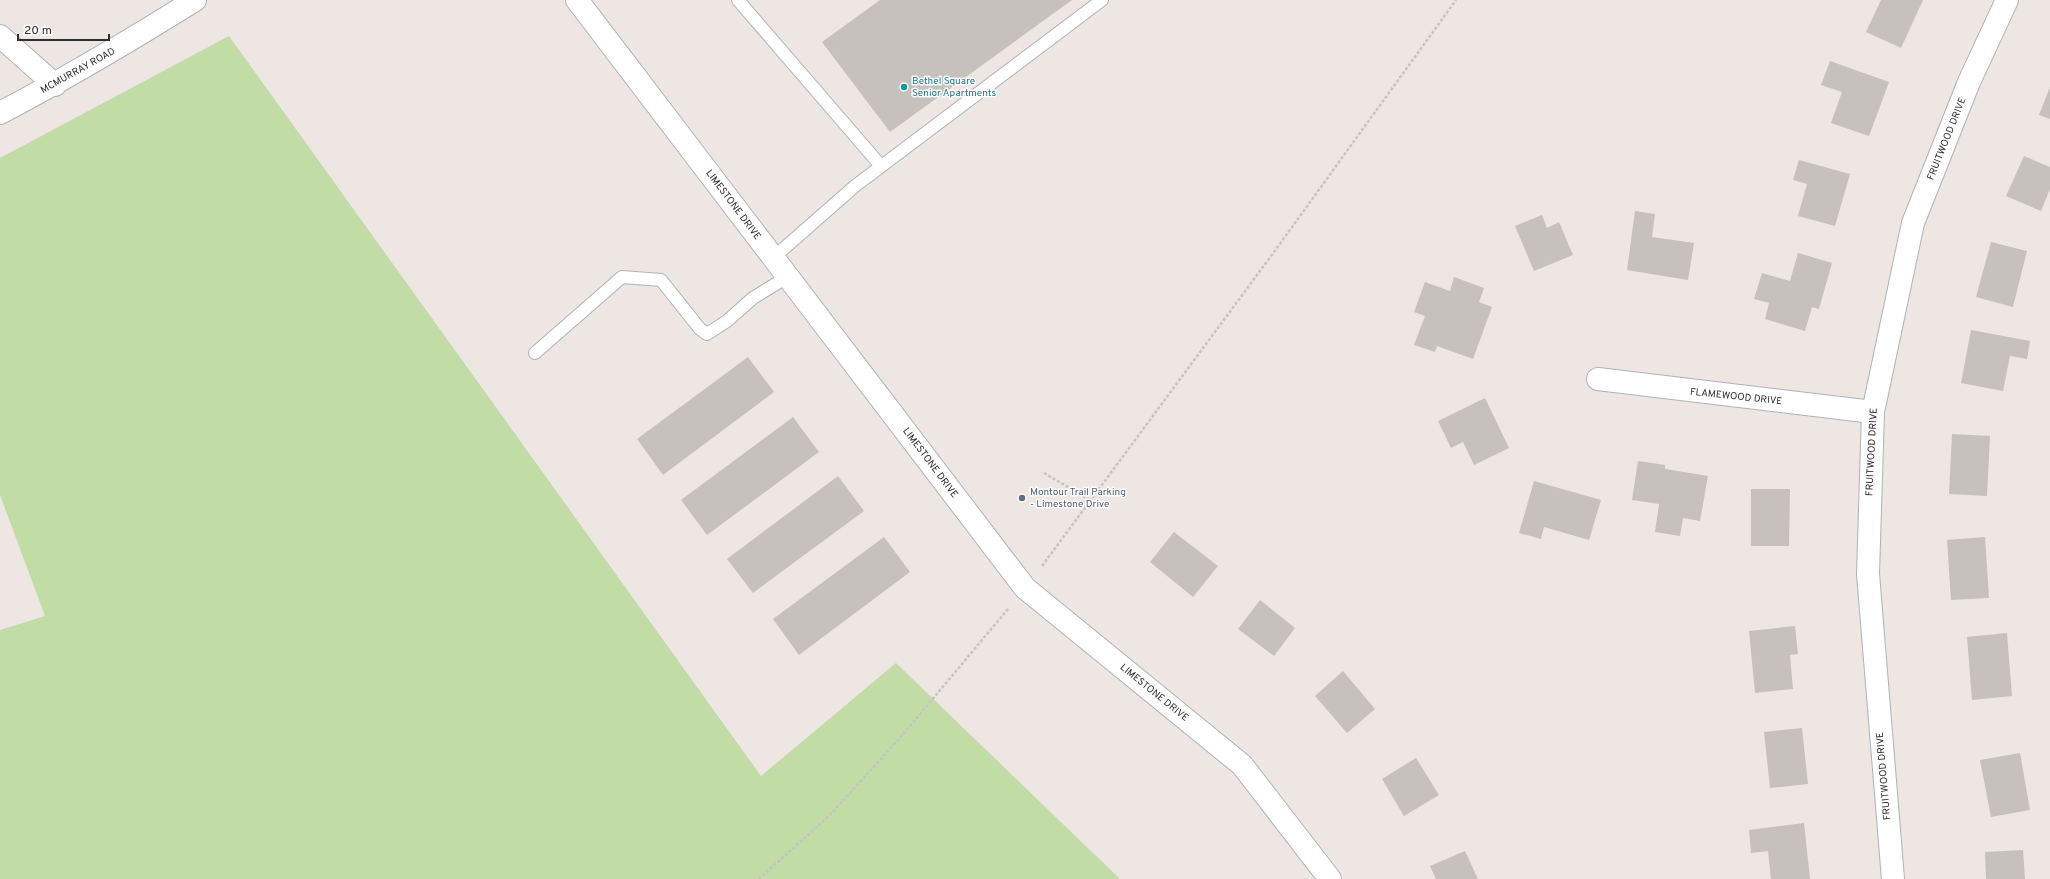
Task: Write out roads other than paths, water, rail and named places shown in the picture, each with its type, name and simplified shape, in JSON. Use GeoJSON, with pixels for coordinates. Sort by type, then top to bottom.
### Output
{"type":"FeatureCollection","features":[{"type":"Feature","properties":{"kind":"street","name":"MCMURRAY ROAD"},"geometry":{"type":"LineString","coordinates":[[0,113],[54,85],[195,0]]}},
{"type":"Feature","properties":{"kind":"street","name":"LIMESTONE DRIVE"},"geometry":{"type":"LineString","coordinates":[[577,0],[1025,588],[1242,765],[1330,879]]}},
{"type":"Feature","properties":{"kind":"street","name":"FRUITWOOD DRIVE"},"geometry":{"type":"LineString","coordinates":[[1892,879],[1868,574],[1873,412],[1913,223],[1969,82],[2007,0]]}},
{"type":"Feature","properties":{"kind":"street"},"geometry":{"type":"LineString","coordinates":[[0,36],[54,85]]}},
{"type":"Feature","properties":{"kind":"street","name":"FLAMEWOOD DRIVE"},"geometry":{"type":"LineString","coordinates":[[1598,380],[1873,412]]}},
{"type":"Feature","properties":{"kind":"lane"},"geometry":{"type":"LineString","coordinates":[[738,0],[881,166]]}},
{"type":"Feature","properties":{"kind":"lane"},"geometry":{"type":"LineString","coordinates":[[773,258],[855,186],[1102,0]]}},
{"type":"Feature","properties":{"kind":"lane"},"geometry":{"type":"LineString","coordinates":[[534,354],[622,277],[661,280],[700,329],[708,334],[727,321],[753,298],[787,277]]}},
{"type":"Feature","properties":{"kind":"place","name":"Bethel Square Senior Apartments"},"geometry":{"type":"Point","coordinates":[904,87]}},
{"type":"Feature","properties":{"kind":"place","name":"Montour Trail Parking - Limestone Drive"},"geometry":{"type":"Point","coordinates":[1022,498]}}]}
